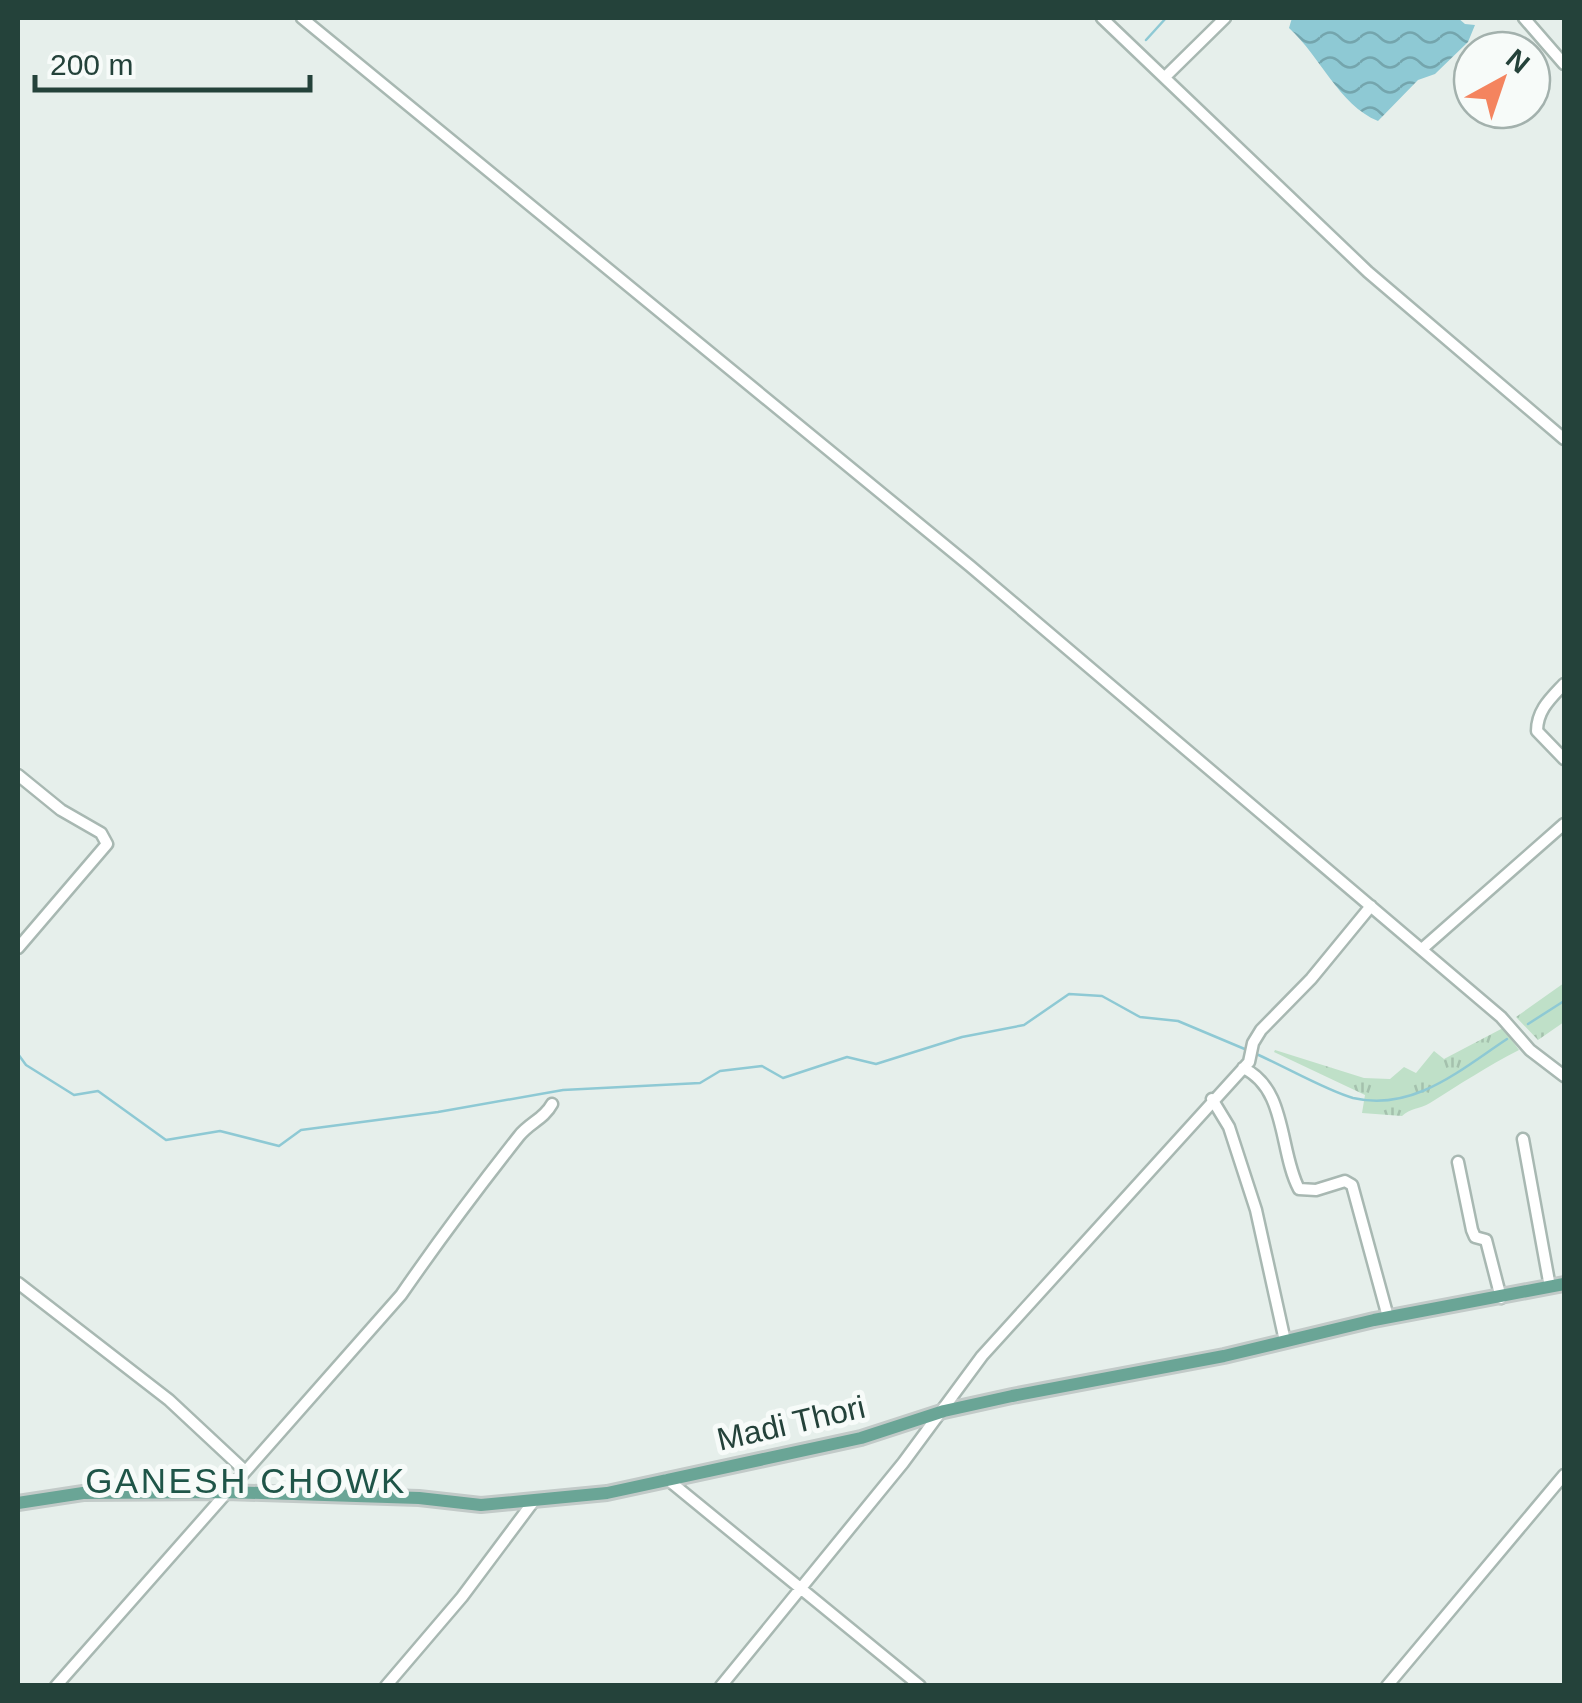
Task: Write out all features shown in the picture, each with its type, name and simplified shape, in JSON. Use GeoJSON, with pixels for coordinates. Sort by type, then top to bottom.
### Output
{"type":"FeatureCollection","features":[{"type":"Feature","properties":{"kind":"main road","name":"Madi Thori"},"geometry":{"type":"LineString","coordinates":[[18,1503],[83,1494],[226,1492],[419,1498],[481,1505],[607,1493],[861,1438],[944,1411],[1564,1284]]}},
{"type":"Feature","properties":{"kind":"street"},"geometry":{"type":"LineString","coordinates":[[302,18],[970,566],[1422,949],[1501,1017],[1530,1050],[1564,1076]]}},
{"type":"Feature","properties":{"kind":"street"},"geometry":{"type":"LineString","coordinates":[[1102,18],[1368,272],[1564,439]]}},
{"type":"Feature","properties":{"kind":"street"},"geometry":{"type":"LineString","coordinates":[[1166,76],[1226,18]]}},
{"type":"Feature","properties":{"kind":"street"},"geometry":{"type":"LineString","coordinates":[[1524,18],[1564,64]]}},
{"type":"Feature","properties":{"kind":"street"},"geometry":{"type":"LineString","coordinates":[[1564,684],[1537,720],[1538,731],[1564,759]]}},
{"type":"Feature","properties":{"kind":"street"},"geometry":{"type":"LineString","coordinates":[[18,775],[61,810],[100,833],[107,844],[18,948]]}},
{"type":"Feature","properties":{"kind":"street"},"geometry":{"type":"LineString","coordinates":[[1422,949],[1564,824]]}},
{"type":"Feature","properties":{"kind":"street"},"geometry":{"type":"LineString","coordinates":[[721,1686],[944,1411],[982,1356],[1246,1065],[1253,1043],[1371,906]]}},
{"type":"Feature","properties":{"kind":"street"},"geometry":{"type":"LineString","coordinates":[[1246,1065],[1258,1075],[1272,1097],[1298,1189],[1316,1190],[1345,1181],[1352,1185],[1388,1317]]}},
{"type":"Feature","properties":{"kind":"street"},"geometry":{"type":"LineString","coordinates":[[1212,1099],[1228,1127],[1256,1210],[1285,1341]]}},
{"type":"Feature","properties":{"kind":"street"},"geometry":{"type":"LineString","coordinates":[[56,1686],[401,1295],[524,1129],[547,1114],[552,1104]]}},
{"type":"Feature","properties":{"kind":"street"},"geometry":{"type":"LineString","coordinates":[[1524,1139],[1550,1287]]}},
{"type":"Feature","properties":{"kind":"street"},"geometry":{"type":"LineString","coordinates":[[1458,1162],[1472,1230],[1475,1237],[1486,1240],[1500,1298]]}},
{"type":"Feature","properties":{"kind":"street"},"geometry":{"type":"LineString","coordinates":[[18,1282],[170,1400],[244,1470]]}},
{"type":"Feature","properties":{"kind":"street"},"geometry":{"type":"LineString","coordinates":[[1387,1686],[1564,1475]]}},
{"type":"Feature","properties":{"kind":"street"},"geometry":{"type":"LineString","coordinates":[[666,1478],[920,1686]]}},
{"type":"Feature","properties":{"kind":"street"},"geometry":{"type":"LineString","coordinates":[[386,1686],[462,1597],[533,1502]]}},
{"type":"Feature","properties":{"kind":"green space"},"geometry":{"type":"Polygon","coordinates":[[[1564,983],[1564,1022],[1538,1040],[1516,1017],[1564,983]]]}},
{"type":"Feature","properties":{"kind":"green space"},"geometry":{"type":"Polygon","coordinates":[[[1503,1028],[1519,1050],[1402,1116],[1362,1113],[1365,1095],[1274,1052],[1364,1078],[1390,1079],[1404,1067],[1416,1073],[1434,1051],[1444,1059],[1503,1028]]]}},
{"type":"Feature","properties":{"kind":"water"},"geometry":{"type":"Polygon","coordinates":[[[1292,18],[1458,18],[1475,25],[1473,30],[1452,30],[1452,58],[1435,74],[1418,80],[1378,121],[1352,104],[1289,28],[1292,18]]]}},
{"type":"Feature","properties":{"kind":"waterway"},"geometry":{"type":"LineString","coordinates":[[1146,40],[1166,18]]}},
{"type":"Feature","properties":{"kind":"waterway"},"geometry":{"type":"LineString","coordinates":[[18,1054],[26,1065],[74,1095],[98,1091],[166,1140],[220,1131],[279,1146],[301,1130],[563,1090],[700,1083],[720,1071],[762,1066],[783,1078],[847,1057],[876,1064],[962,1037],[1024,1025],[1069,994],[1102,996],[1140,1017],[1178,1021],[1247,1050]]}},
{"type":"Feature","properties":{"kind":"waterway"},"geometry":{"type":"LineString","coordinates":[[1528,1024],[1564,1001]]}},
{"type":"Feature","properties":{"kind":"waterway"},"geometry":{"type":"LineString","coordinates":[[1254,1053],[1342,1095],[1375,1101],[1416,1094],[1507,1039]]}},
{"type":"Feature","properties":{"kind":"district","name":"GANESH CHOWK"},"geometry":{"type":"Point","coordinates":[246,1481]}}]}
